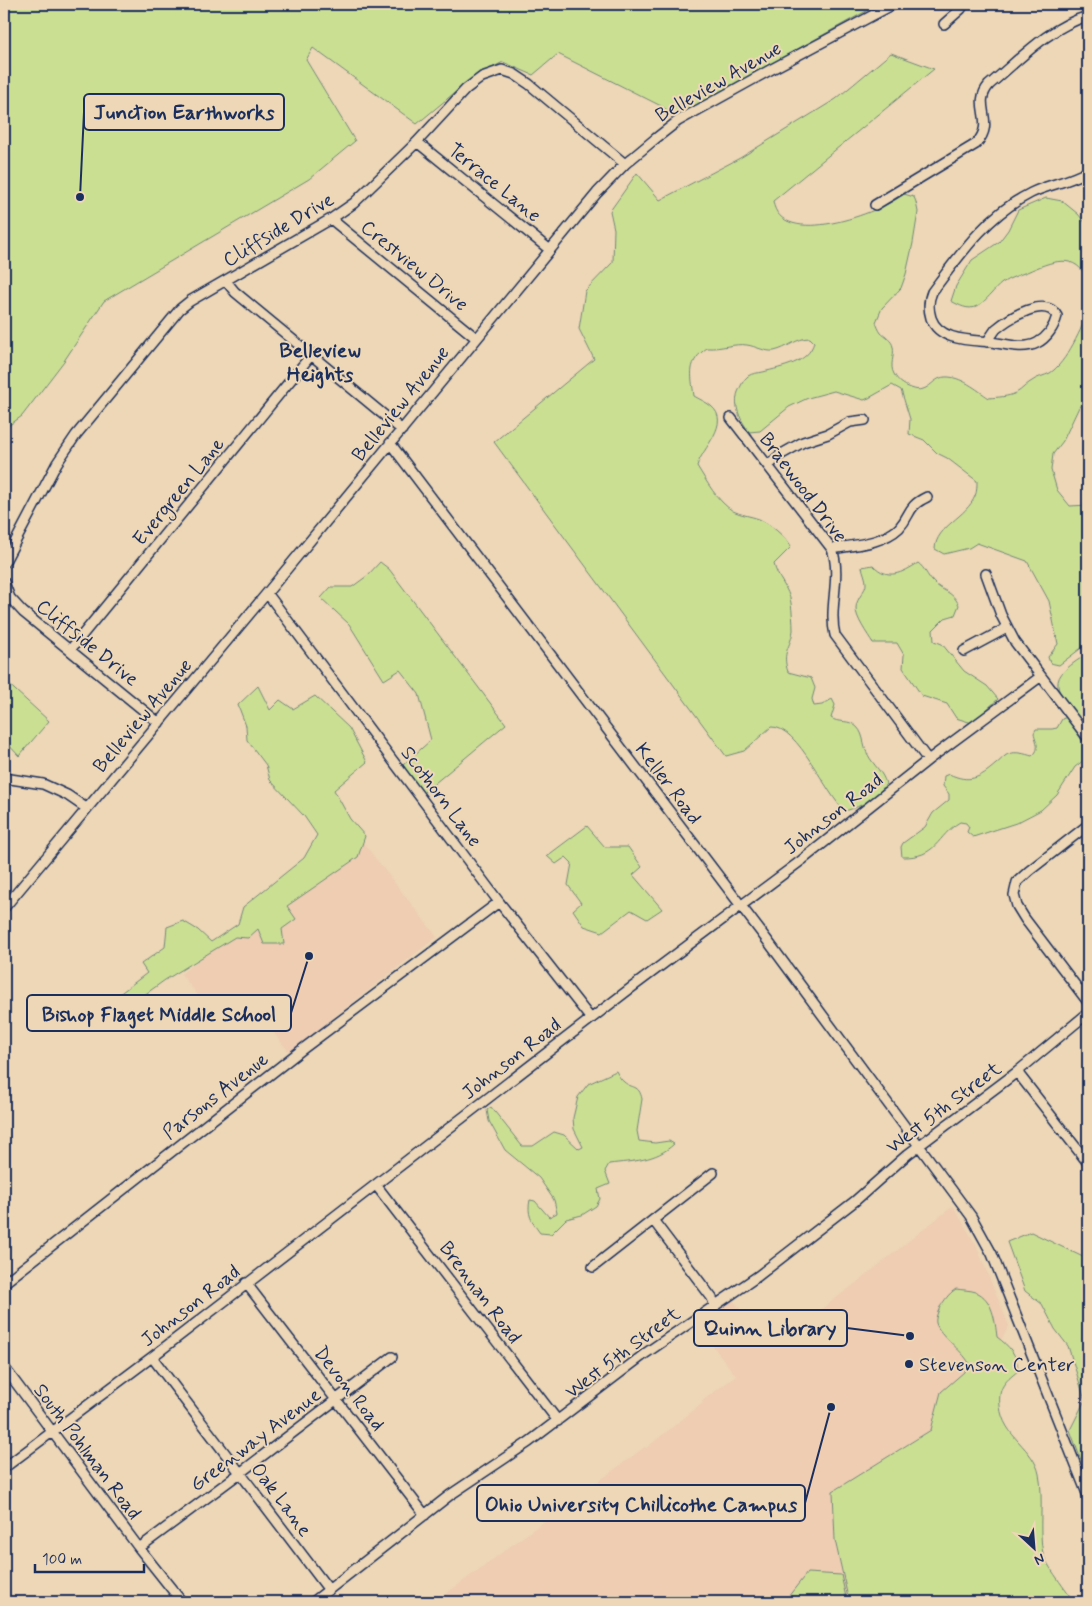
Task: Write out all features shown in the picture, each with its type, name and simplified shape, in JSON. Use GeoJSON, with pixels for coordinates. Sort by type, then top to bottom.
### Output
{"type":"FeatureCollection","features":[{"type":"Feature","properties":{"kind":"street","name":"Belleview Avenue"},"geometry":{"type":"LineString","coordinates":[[4,908],[597,193],[626,164],[678,121],[894,4]]}},
{"type":"Feature","properties":{"kind":"street"},"geometry":{"type":"LineString","coordinates":[[944,24],[964,4]]}},
{"type":"Feature","properties":{"kind":"street"},"geometry":{"type":"LineString","coordinates":[[875,204],[976,144],[986,129],[981,101],[989,85],[1063,25],[1088,16]]}},
{"type":"Feature","properties":{"kind":"street","name":"Cliffside Drive"},"geometry":{"type":"LineString","coordinates":[[4,563],[57,463],[76,435],[180,309],[190,301],[331,219],[354,203],[417,142],[466,88],[482,77],[502,70],[514,74],[529,84],[626,164]]}},
{"type":"Feature","properties":{"kind":"street","name":"Terrace Lane"},"geometry":{"type":"LineString","coordinates":[[417,142],[550,250]]}},
{"type":"Feature","properties":{"kind":"street"},"geometry":{"type":"LineString","coordinates":[[987,342],[995,330],[1029,310],[1047,307],[1054,311],[1057,316],[1055,325],[1045,337],[1037,343],[1026,347],[987,342],[950,336],[936,328],[928,310],[929,298],[932,292],[964,248],[1006,206],[1033,192],[1088,171]]}},
{"type":"Feature","properties":{"kind":"street","name":"Crestview Drive"},"geometry":{"type":"LineString","coordinates":[[331,219],[476,338]]}},
{"type":"Feature","properties":{"kind":"street"},"geometry":{"type":"LineString","coordinates":[[226,281],[236,292],[402,430]]}},
{"type":"Feature","properties":{"kind":"street","name":"Evergreen Lane"},"geometry":{"type":"LineString","coordinates":[[70,650],[312,354]]}},
{"type":"Feature","properties":{"kind":"street","name":"Braewood Drive"},"geometry":{"type":"LineString","coordinates":[[731,418],[832,550],[836,560],[832,623],[835,635],[928,760]]}},
{"type":"Feature","properties":{"kind":"street"},"geometry":{"type":"LineString","coordinates":[[768,466],[780,455],[802,442],[828,434],[850,422],[865,420]]}},
{"type":"Feature","properties":{"kind":"street","name":"Keller Road"},"geometry":{"type":"LineString","coordinates":[[390,443],[856,1059],[971,1216],[992,1254],[1088,1496]]}},
{"type":"Feature","properties":{"kind":"street"},"geometry":{"type":"LineString","coordinates":[[832,550],[875,541],[888,536],[900,527],[911,507],[927,496]]}},
{"type":"Feature","properties":{"kind":"street"},"geometry":{"type":"LineString","coordinates":[[986,574],[1007,628],[1015,642],[1088,738]]}},
{"type":"Feature","properties":{"kind":"street","name":"Cliffside Drive"},"geometry":{"type":"LineString","coordinates":[[4,582],[10,598],[23,612],[159,723]]}},
{"type":"Feature","properties":{"kind":"street","name":"Scothorn Lane"},"geometry":{"type":"LineString","coordinates":[[267,593],[499,902],[591,1019]]}},
{"type":"Feature","properties":{"kind":"street"},"geometry":{"type":"LineString","coordinates":[[964,651],[1007,628]]}},
{"type":"Feature","properties":{"kind":"street","name":"Johnson Road"},"geometry":{"type":"LineString","coordinates":[[4,1468],[846,826],[928,760],[1040,677]]}},
{"type":"Feature","properties":{"kind":"street"},"geometry":{"type":"LineString","coordinates":[[4,778],[43,784],[67,795],[86,808]]}},
{"type":"Feature","properties":{"kind":"street"},"geometry":{"type":"LineString","coordinates":[[1088,824],[1029,871],[1018,882],[1014,895],[1017,906],[1025,918],[1088,1002]]}},
{"type":"Feature","properties":{"kind":"street","name":"Parsons Avenue"},"geometry":{"type":"LineString","coordinates":[[4,1283],[304,1048],[499,902]]}},
{"type":"Feature","properties":{"kind":"street","name":"West 5th Street"},"geometry":{"type":"LineString","coordinates":[[313,1602],[470,1481],[558,1421],[646,1353],[758,1276],[855,1201],[918,1146],[1017,1072],[1088,1013]]}},
{"type":"Feature","properties":{"kind":"street"},"geometry":{"type":"LineString","coordinates":[[1017,1072],[1088,1163]]}},
{"type":"Feature","properties":{"kind":"street"},"geometry":{"type":"LineString","coordinates":[[593,1267],[713,1173]]}},
{"type":"Feature","properties":{"kind":"street","name":"Brennan Road"},"geometry":{"type":"LineString","coordinates":[[376,1185],[558,1421]]}},
{"type":"Feature","properties":{"kind":"street"},"geometry":{"type":"LineString","coordinates":[[653,1220],[712,1298],[715,1307]]}},
{"type":"Feature","properties":{"kind":"street","name":"Devon Road"},"geometry":{"type":"LineString","coordinates":[[246,1283],[425,1515]]}},
{"type":"Feature","properties":{"kind":"street","name":"Greenway Avenue"},"geometry":{"type":"LineString","coordinates":[[139,1548],[392,1356]]}},
{"type":"Feature","properties":{"kind":"street","name":"Oak Lane"},"geometry":{"type":"LineString","coordinates":[[152,1357],[329,1590]]}},
{"type":"Feature","properties":{"kind":"street","name":"South Pohlman Road"},"geometry":{"type":"LineString","coordinates":[[4,1367],[139,1548],[182,1602]]}},
{"type":"Feature","properties":{"kind":"shaded area"},"geometry":{"type":"Polygon","coordinates":[[[358,836],[437,937],[289,1052],[253,1006],[224,1028],[181,974],[358,836]]]}},
{"type":"Feature","properties":{"kind":"shaded area"},"geometry":{"type":"Polygon","coordinates":[[[953,1206],[976,1245],[1009,1326],[960,1412],[833,1491],[835,1540],[849,1602],[435,1602],[646,1448],[703,1403],[702,1401],[736,1376],[697,1325],[732,1299],[771,1347],[953,1206]]]}},
{"type":"Feature","properties":{"kind":"green space"},"geometry":{"type":"Polygon","coordinates":[[[4,4],[879,4],[675,117],[663,107],[558,54],[533,75],[503,62],[471,79],[417,124],[313,48],[306,60],[355,141],[309,179],[104,301],[64,361],[22,416],[4,429],[4,4]]]}},
{"type":"Feature","properties":{"kind":"green space"},"geometry":{"type":"Polygon","coordinates":[[[891,53],[934,69],[773,201],[780,216],[793,223],[811,225],[832,223],[854,217],[892,202],[904,194],[914,197],[918,212],[906,274],[901,288],[882,308],[876,322],[881,333],[892,345],[892,367],[894,374],[901,383],[911,388],[917,390],[926,388],[940,378],[951,377],[963,381],[989,398],[1016,393],[1056,368],[1068,353],[1078,335],[1088,310],[1088,396],[1079,407],[1063,441],[1053,454],[1051,470],[1057,490],[1070,506],[1088,505],[1088,643],[1059,665],[1050,663],[1048,657],[1058,644],[1049,601],[1027,561],[977,543],[969,548],[944,554],[935,549],[941,534],[971,503],[976,493],[977,481],[947,458],[937,453],[924,440],[909,434],[910,419],[901,390],[892,385],[864,400],[834,391],[808,398],[789,407],[760,431],[749,432],[741,418],[736,403],[738,392],[745,379],[751,374],[794,363],[807,355],[814,342],[810,338],[805,338],[774,351],[742,345],[707,348],[696,358],[693,364],[694,396],[711,406],[717,413],[718,420],[714,436],[697,466],[713,491],[727,507],[768,524],[791,547],[774,564],[791,603],[793,630],[786,654],[788,672],[811,678],[815,688],[812,699],[814,706],[822,705],[832,699],[835,705],[831,718],[853,724],[860,730],[866,751],[883,776],[886,784],[868,801],[858,807],[845,811],[837,803],[801,748],[781,729],[771,727],[744,751],[726,756],[494,442],[594,359],[579,329],[585,291],[613,262],[614,229],[610,211],[637,173],[660,200],[740,158],[836,99],[891,53]]]}},
{"type":"Feature","properties":{"kind":"green space"},"geometry":{"type":"Polygon","coordinates":[[[1046,198],[1062,201],[1078,214],[1088,226],[1088,282],[1083,272],[1077,266],[1070,262],[1054,262],[1005,281],[984,302],[974,307],[964,307],[951,301],[956,286],[972,260],[999,242],[1008,230],[1018,210],[1046,198]]]}},
{"type":"Feature","properties":{"kind":"green space"},"geometry":{"type":"Polygon","coordinates":[[[380,562],[389,569],[506,724],[423,793],[403,765],[431,740],[419,694],[400,670],[384,680],[349,624],[321,598],[331,587],[352,587],[367,576],[380,562]]]}},
{"type":"Feature","properties":{"kind":"green space"},"geometry":{"type":"Polygon","coordinates":[[[918,563],[933,582],[953,596],[959,605],[955,615],[945,618],[933,630],[934,641],[942,644],[964,671],[987,686],[998,699],[972,723],[956,718],[947,704],[922,696],[903,668],[904,655],[897,643],[873,643],[856,612],[856,604],[866,586],[862,567],[873,565],[884,573],[895,574],[918,563]]]}},
{"type":"Feature","properties":{"kind":"green space"},"geometry":{"type":"Polygon","coordinates":[[[1088,654],[1088,729],[1064,700],[1058,685],[1059,678],[1065,670],[1088,654]]]}},
{"type":"Feature","properties":{"kind":"green space"},"geometry":{"type":"Polygon","coordinates":[[[4,680],[49,721],[19,756],[4,740],[4,680]]]}},
{"type":"Feature","properties":{"kind":"green space"},"geometry":{"type":"Polygon","coordinates":[[[258,686],[270,710],[280,700],[293,709],[315,696],[349,728],[367,762],[334,790],[350,819],[365,836],[358,857],[287,906],[296,919],[282,929],[284,944],[264,944],[258,929],[248,938],[235,937],[165,980],[108,1021],[101,1008],[147,973],[141,964],[165,947],[167,927],[183,921],[198,930],[211,942],[238,924],[243,907],[304,858],[317,835],[304,816],[270,780],[266,765],[247,740],[246,726],[238,705],[258,686]]]}},
{"type":"Feature","properties":{"kind":"green space"},"geometry":{"type":"Polygon","coordinates":[[[1067,717],[1088,750],[1088,757],[1075,767],[1057,795],[1041,810],[1016,823],[973,837],[967,832],[969,827],[966,823],[960,822],[930,850],[923,854],[902,857],[901,847],[903,843],[925,827],[933,813],[949,800],[949,794],[943,786],[944,776],[949,774],[968,779],[974,778],[990,769],[1008,754],[1017,753],[1032,756],[1037,748],[1034,733],[1036,729],[1057,728],[1062,719],[1067,717]]]}},
{"type":"Feature","properties":{"kind":"green space"},"geometry":{"type":"Polygon","coordinates":[[[587,826],[605,847],[628,847],[642,867],[633,875],[662,909],[647,919],[631,910],[602,932],[584,926],[573,910],[581,903],[568,885],[572,863],[566,857],[556,864],[547,856],[587,826]]]}},
{"type":"Feature","properties":{"kind":"green space"},"geometry":{"type":"Polygon","coordinates":[[[616,1071],[623,1081],[637,1089],[641,1094],[642,1099],[637,1131],[639,1141],[655,1143],[669,1141],[674,1144],[667,1150],[652,1157],[609,1164],[605,1171],[610,1184],[598,1189],[600,1199],[596,1206],[582,1215],[566,1219],[551,1234],[540,1233],[530,1217],[530,1200],[535,1201],[549,1217],[557,1213],[554,1200],[539,1178],[505,1150],[489,1121],[487,1110],[491,1107],[522,1146],[533,1146],[554,1132],[564,1135],[579,1149],[583,1147],[574,1129],[573,1118],[578,1097],[588,1084],[616,1071]]]}},
{"type":"Feature","properties":{"kind":"green space"},"geometry":{"type":"Polygon","coordinates":[[[1031,1232],[1083,1257],[1088,1265],[1088,1474],[1070,1430],[1085,1400],[1068,1346],[1055,1329],[1042,1304],[1025,1291],[1007,1242],[1031,1232]]]}},
{"type":"Feature","properties":{"kind":"green space"},"geometry":{"type":"Polygon","coordinates":[[[956,1289],[969,1290],[982,1295],[990,1305],[997,1337],[1009,1347],[1015,1356],[1018,1371],[1006,1382],[1000,1394],[1002,1417],[1012,1434],[1036,1465],[1041,1494],[1043,1554],[1052,1571],[1074,1602],[849,1602],[835,1540],[833,1491],[931,1430],[941,1392],[964,1372],[969,1363],[941,1332],[936,1323],[940,1307],[956,1289]]]}},
{"type":"Feature","properties":{"kind":"green space"},"geometry":{"type":"Polygon","coordinates":[[[807,1573],[841,1575],[847,1602],[784,1602],[807,1573]]]}},
{"type":"Feature","properties":{"kind":"place","name":"Junction Earthworks"},"geometry":{"type":"Point","coordinates":[80,197]}},
{"type":"Feature","properties":{"kind":"place","name":"Bishop Flaget Middle School"},"geometry":{"type":"Point","coordinates":[309,956]}},
{"type":"Feature","properties":{"kind":"place","name":"Quinn Library"},"geometry":{"type":"Point","coordinates":[910,1336]}},
{"type":"Feature","properties":{"kind":"place","name":"Stevenson Center"},"geometry":{"type":"Point","coordinates":[909,1364]}},
{"type":"Feature","properties":{"kind":"place","name":"Ohio University Chillicothe Campus"},"geometry":{"type":"Point","coordinates":[831,1407]}},
{"type":"Feature","properties":{"kind":"district","name":"Belleview Heights"},"geometry":{"type":"Point","coordinates":[320,362]}}]}
